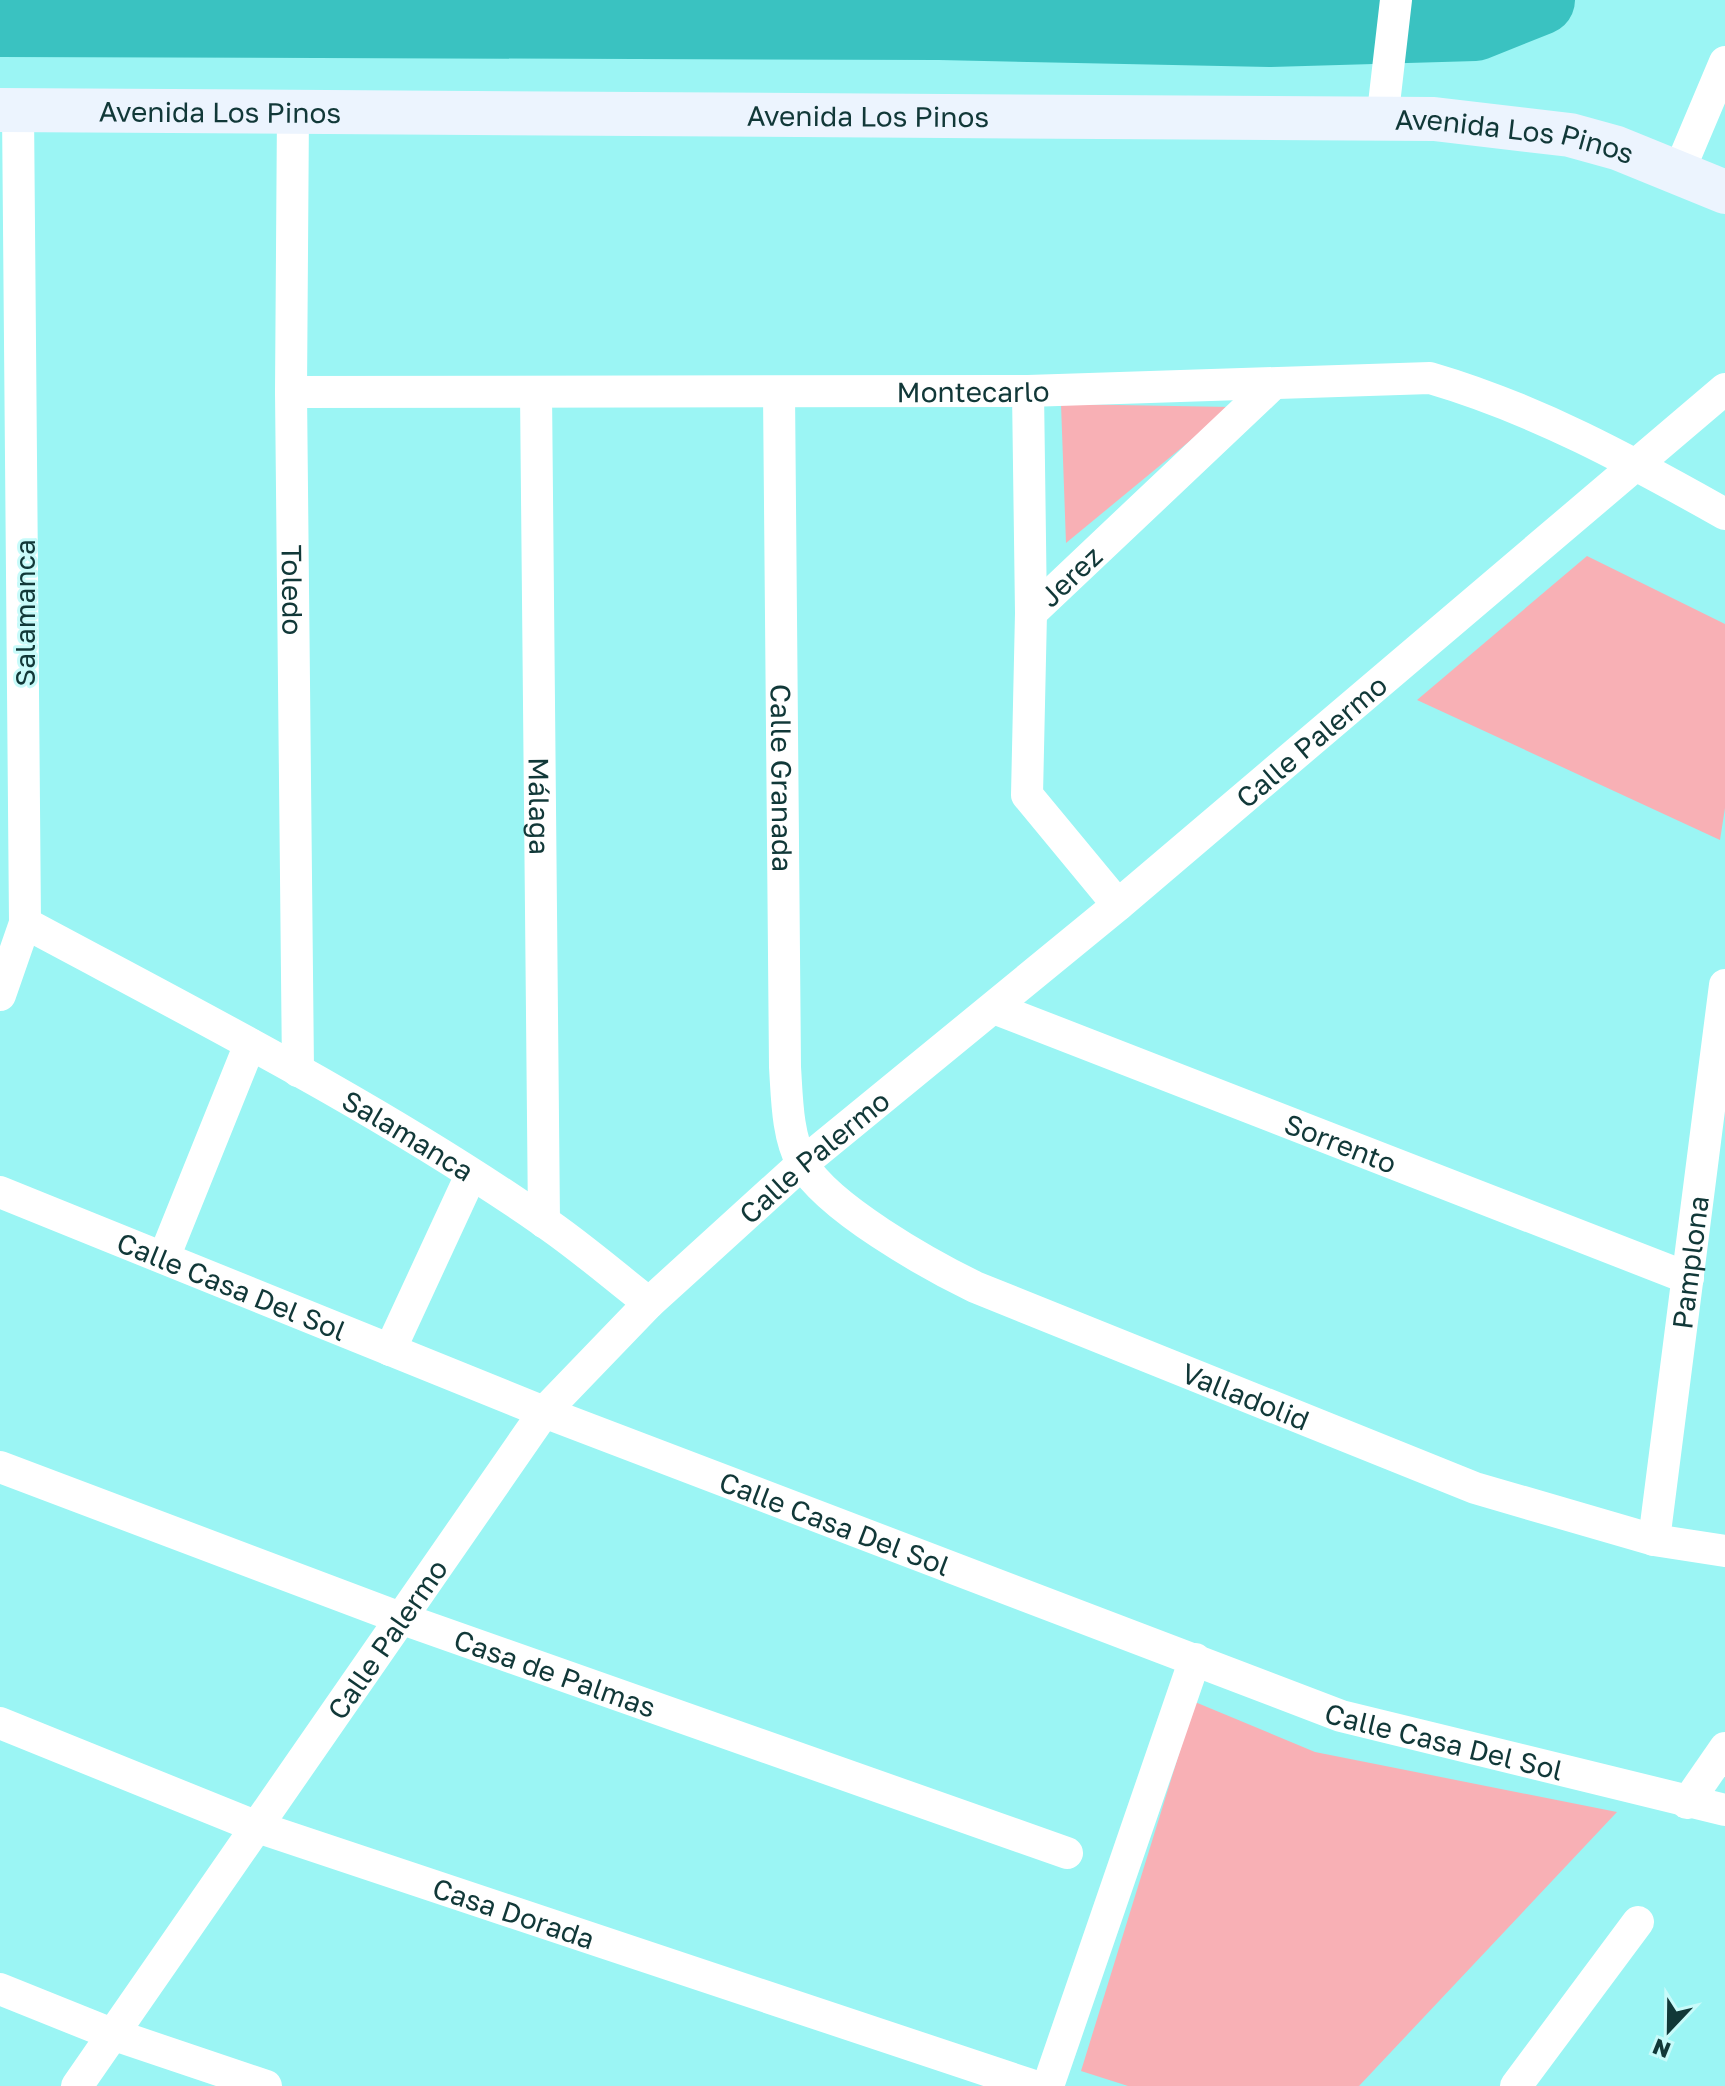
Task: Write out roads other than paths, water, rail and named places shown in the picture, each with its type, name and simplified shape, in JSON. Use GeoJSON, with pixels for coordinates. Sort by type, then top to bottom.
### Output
{"type":"FeatureCollection","features":[{"type":"Feature","properties":{"kind":"street"},"geometry":{"type":"LineString","coordinates":[[1382,121],[1396,0]]}},
{"type":"Feature","properties":{"kind":"street"},"geometry":{"type":"LineString","coordinates":[[1679,171],[1725,62]]}},
{"type":"Feature","properties":{"kind":"street","name":"Avenida Los Pinos"},"geometry":{"type":"LineString","coordinates":[[9,110],[1434,119],[1570,135],[1679,171],[1725,192]]}},
{"type":"Feature","properties":{"kind":"street","name":"Salamanca"},"geometry":{"type":"LineString","coordinates":[[0,995],[25,923],[11,379],[9,110]]}},
{"type":"Feature","properties":{"kind":"street","name":"Toledo"},"geometry":{"type":"LineString","coordinates":[[293,110],[291,392],[298,1071]]}},
{"type":"Feature","properties":{"kind":"street","name":"Montecarlo"},"geometry":{"type":"LineString","coordinates":[[291,392],[1028,391],[1271,386],[1372,378],[1430,378],[1490,396],[1571,430],[1725,514]]}},
{"type":"Feature","properties":{"kind":"street","name":"Jerez"},"geometry":{"type":"LineString","coordinates":[[1031,613],[1271,386]]}},
{"type":"Feature","properties":{"kind":"street","name":"Calle Palermo"},"geometry":{"type":"LineString","coordinates":[[77,2086],[544,1412],[649,1303],[803,1163],[1118,905],[1725,389]]}},
{"type":"Feature","properties":{"kind":"street","name":"Jerez"},"geometry":{"type":"LineString","coordinates":[[1028,391],[1031,613]]}},
{"type":"Feature","properties":{"kind":"street","name":"Málaga"},"geometry":{"type":"LineString","coordinates":[[536,392],[544,1222]]}},
{"type":"Feature","properties":{"kind":"street","name":"Calle Granada"},"geometry":{"type":"LineString","coordinates":[[779,392],[785,1067],[792,1132],[803,1163]]}},
{"type":"Feature","properties":{"kind":"street"},"geometry":{"type":"LineString","coordinates":[[1031,613],[1027,795],[1118,905]]}},
{"type":"Feature","properties":{"kind":"street","name":"Salamanca"},"geometry":{"type":"LineString","coordinates":[[25,923],[298,1071],[471,1175],[544,1222],[649,1303]]}},
{"type":"Feature","properties":{"kind":"street","name":"Pamplona"},"geometry":{"type":"LineString","coordinates":[[1654,1540],[1725,985]]}},
{"type":"Feature","properties":{"kind":"street","name":"Sorrento"},"geometry":{"type":"LineString","coordinates":[[994,1008],[1688,1278]]}},
{"type":"Feature","properties":{"kind":"street"},"geometry":{"type":"LineString","coordinates":[[165,1255],[250,1044]]}},
{"type":"Feature","properties":{"kind":"street","name":"Valladolid"},"geometry":{"type":"LineString","coordinates":[[803,1163],[862,1219],[920,1260],[975,1287],[1475,1488],[1654,1540],[1725,1551]]}},
{"type":"Feature","properties":{"kind":"street"},"geometry":{"type":"LineString","coordinates":[[390,1350],[471,1175]]}},
{"type":"Feature","properties":{"kind":"street","name":"Calle Casa Del Sol"},"geometry":{"type":"LineString","coordinates":[[0,1192],[165,1255],[544,1412],[1341,1716],[1725,1810]]}},
{"type":"Feature","properties":{"kind":"street","name":"Casa de Palmas"},"geometry":{"type":"LineString","coordinates":[[0,1467],[403,1619],[1067,1853]]}},
{"type":"Feature","properties":{"kind":"street"},"geometry":{"type":"LineString","coordinates":[[1048,2086],[1195,1659]]}},
{"type":"Feature","properties":{"kind":"street","name":"Casa Dorada"},"geometry":{"type":"LineString","coordinates":[[0,1723],[257,1827],[1034,2086]]}},
{"type":"Feature","properties":{"kind":"street"},"geometry":{"type":"LineString","coordinates":[[1687,1803],[1725,1748]]}},
{"type":"Feature","properties":{"kind":"street"},"geometry":{"type":"LineString","coordinates":[[1516,2086],[1638,1922]]}},
{"type":"Feature","properties":{"kind":"street"},"geometry":{"type":"LineString","coordinates":[[0,1989],[112,2034],[266,2086]]}},
{"type":"Feature","properties":{"kind":"waterway"},"geometry":{"type":"LineString","coordinates":[[0,22],[939,25],[1270,32],[1475,26],[1540,0]]}}]}
